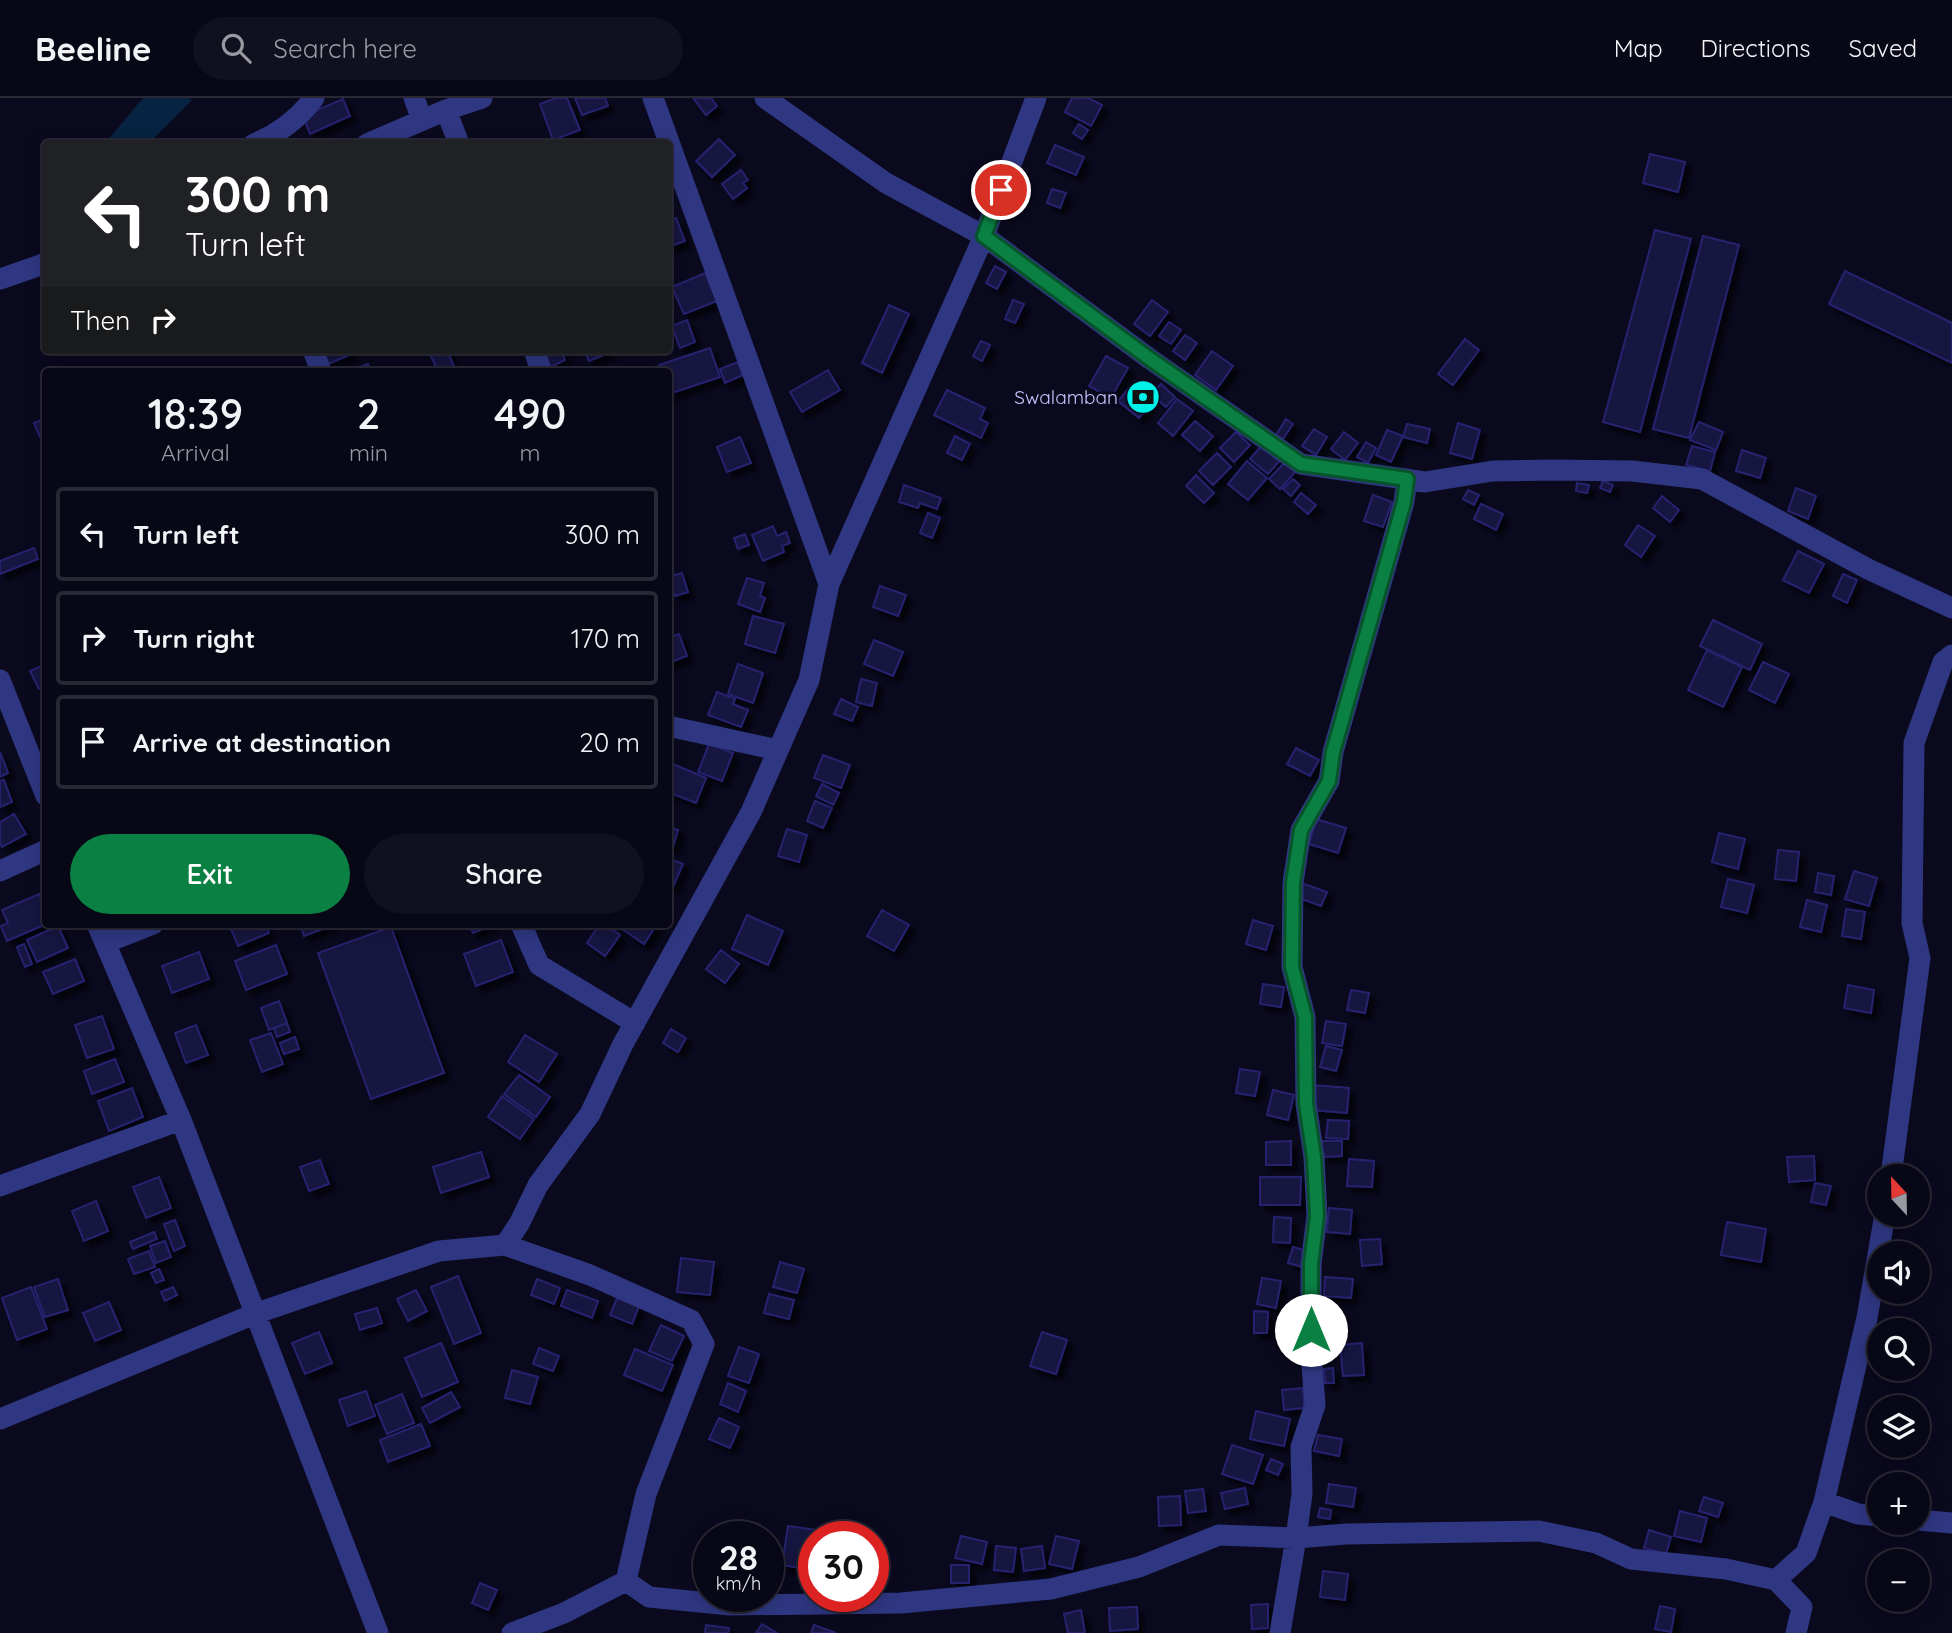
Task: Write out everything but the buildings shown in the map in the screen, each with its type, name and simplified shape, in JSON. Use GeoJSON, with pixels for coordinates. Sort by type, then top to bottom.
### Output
{"type":"FeatureCollection","features":[{"type":"Feature","properties":{"kind":"street"},"geometry":{"type":"LineString","coordinates":[[262,140],[296,118],[314,98]]}},
{"type":"Feature","properties":{"kind":"street"},"geometry":{"type":"LineString","coordinates":[[414,98],[422,120]]}},
{"type":"Feature","properties":{"kind":"street"},"geometry":{"type":"LineString","coordinates":[[376,140],[446,110],[482,98]]}},
{"type":"Feature","properties":{"kind":"street"},"geometry":{"type":"LineString","coordinates":[[653,98],[668,140]]}},
{"type":"Feature","properties":{"kind":"street"},"geometry":{"type":"LineString","coordinates":[[765,98],[886,183],[984,236],[1150,359],[1301,464],[1425,482],[1493,471],[1553,470],[1632,471],[1702,479],[1868,569],[1952,607]]}},
{"type":"Feature","properties":{"kind":"street"},"geometry":{"type":"LineString","coordinates":[[505,1245],[519,1224],[538,1185],[590,1114],[635,1023],[751,812],[809,680],[829,584],[984,236],[1036,98]]}},
{"type":"Feature","properties":{"kind":"street"},"geometry":{"type":"LineString","coordinates":[[446,110],[457,140]]}},
{"type":"Feature","properties":{"kind":"street"},"geometry":{"type":"LineString","coordinates":[[672,150],[829,584]]}},
{"type":"Feature","properties":{"kind":"street"},"geometry":{"type":"LineString","coordinates":[[0,279],[42,265]]}},
{"type":"Feature","properties":{"kind":"street"},"geometry":{"type":"LineString","coordinates":[[1280,1633],[1302,1493],[1301,1447],[1314,1405],[1311,1264],[1317,1216],[1314,1157],[1306,1104],[1305,1017],[1292,967],[1293,883],[1301,830],[1329,781],[1333,752],[1404,502],[1407,479]]}},
{"type":"Feature","properties":{"kind":"street"},"geometry":{"type":"LineString","coordinates":[[1893,1164],[1920,958],[1912,923],[1914,743],[1943,662],[1952,655]]}},
{"type":"Feature","properties":{"kind":"street"},"geometry":{"type":"LineString","coordinates":[[0,680],[42,786]]}},
{"type":"Feature","properties":{"kind":"street"},"geometry":{"type":"LineString","coordinates":[[672,725],[778,750]]}},
{"type":"Feature","properties":{"kind":"street"},"geometry":{"type":"LineString","coordinates":[[0,871],[42,852]]}},
{"type":"Feature","properties":{"kind":"street"},"geometry":{"type":"LineString","coordinates":[[132,928],[101,934],[181,1120],[378,1633]]}},
{"type":"Feature","properties":{"kind":"street"},"geometry":{"type":"LineString","coordinates":[[523,928],[539,965],[635,1023]]}},
{"type":"Feature","properties":{"kind":"street"},"geometry":{"type":"LineString","coordinates":[[0,1186],[181,1120]]}},
{"type":"Feature","properties":{"kind":"street"},"geometry":{"type":"LineString","coordinates":[[1776,1580],[1806,1553],[1824,1502],[1867,1318],[1883,1227]]}},
{"type":"Feature","properties":{"kind":"street"},"geometry":{"type":"LineString","coordinates":[[0,1419],[257,1313],[439,1251],[505,1245],[590,1276],[691,1320],[705,1344],[646,1494],[626,1581],[564,1613],[512,1633]]}},
{"type":"Feature","properties":{"kind":"street"},"geometry":{"type":"LineString","coordinates":[[1824,1502],[1867,1515]]}},
{"type":"Feature","properties":{"kind":"street"},"geometry":{"type":"LineString","coordinates":[[1930,1521],[1952,1523]]}},
{"type":"Feature","properties":{"kind":"street"},"geometry":{"type":"LineString","coordinates":[[626,1581],[649,1597],[730,1605],[901,1603],[1051,1590],[1139,1567],[1219,1535],[1296,1538],[1539,1531],[1596,1543],[1631,1559],[1726,1569],[1776,1580],[1802,1607],[1796,1633]]}},
{"type":"Feature","properties":{"kind":"water"},"geometry":{"type":"Polygon","coordinates":[[[143,98],[192,100],[152,140],[108,140],[143,98]]]}},
{"type":"Feature","properties":{"kind":"place","name":"Swalamban"},"geometry":{"type":"Point","coordinates":[1143,397]}},
{"type":"Feature","properties":{"kind":"route"},"geometry":{"type":"LineString","coordinates":[[1001,190],[984,236],[1150,359],[1301,464],[1407,479],[1404,502],[1333,752],[1329,781],[1301,830],[1293,883],[1292,967],[1305,1017],[1306,1104],[1314,1157],[1317,1216],[1311,1264],[1311,1330]]}}]}
